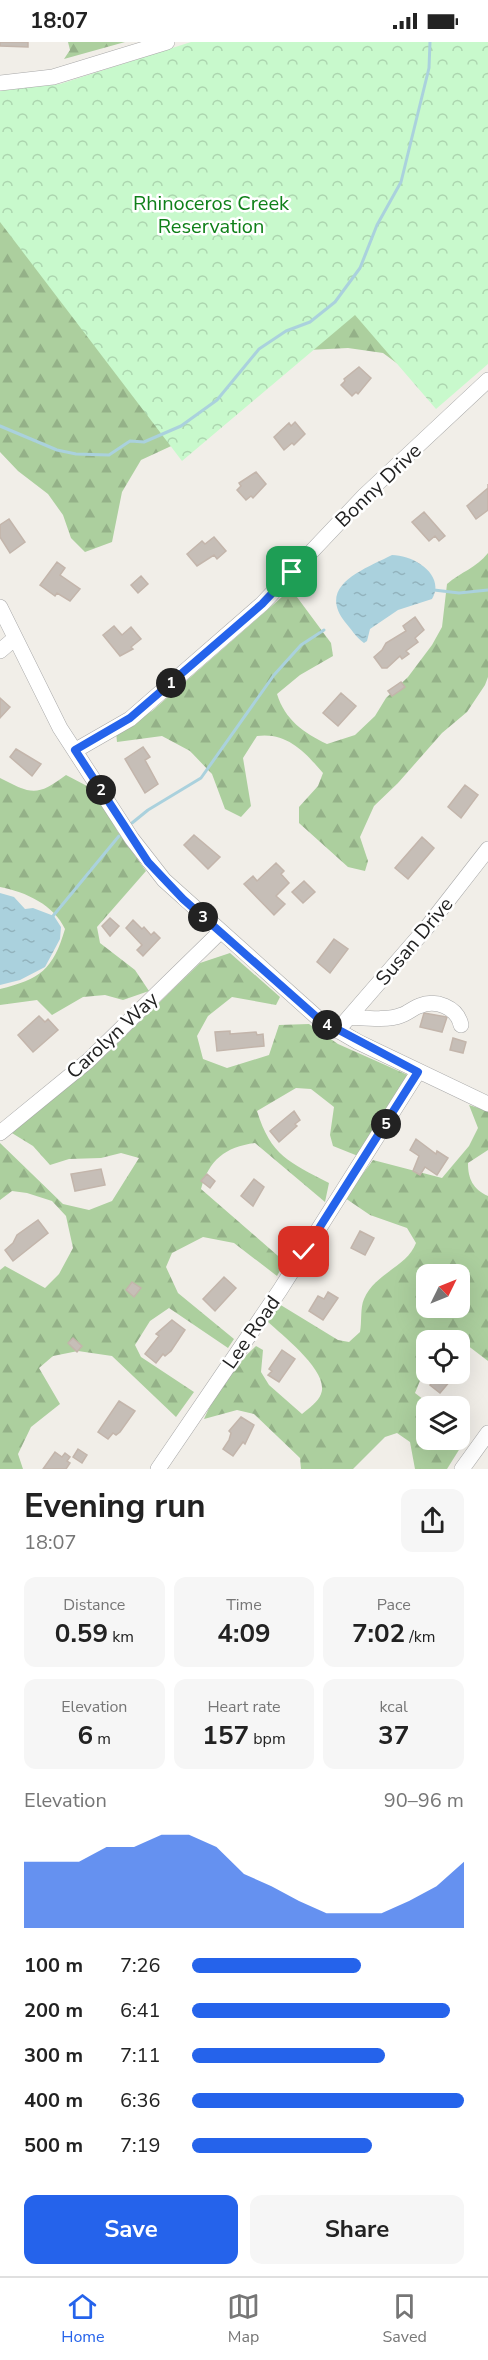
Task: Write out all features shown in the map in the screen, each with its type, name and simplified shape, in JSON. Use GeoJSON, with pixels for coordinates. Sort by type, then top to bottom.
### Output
{"type":"FeatureCollection","features":[{"type":"Feature","properties":{"kind":"street"},"geometry":{"type":"LineString","coordinates":[[0,83],[53,76],[167,42]]}},
{"type":"Feature","properties":{"kind":"street","name":"Bonny Drive"},"geometry":{"type":"LineString","coordinates":[[75,750],[130,718],[262,604],[364,495],[488,380]]}},
{"type":"Feature","properties":{"kind":"street"},"geometry":{"type":"LineString","coordinates":[[0,607],[60,728],[148,862],[219,932],[304,1008],[337,1031],[488,1104]]}},
{"type":"Feature","properties":{"kind":"street"},"geometry":{"type":"LineString","coordinates":[[0,651],[14,639]]}},
{"type":"Feature","properties":{"kind":"street","name":"Susan Drive"},"geometry":{"type":"LineString","coordinates":[[337,1031],[428,926],[488,849]]}},
{"type":"Feature","properties":{"kind":"street","name":"Carolyn Way"},"geometry":{"type":"LineString","coordinates":[[0,1133],[88,1061],[219,932]]}},
{"type":"Feature","properties":{"kind":"street"},"geometry":{"type":"LineString","coordinates":[[349,1017],[402,1016],[421,1005],[438,1004],[450,1007],[459,1016],[461,1025]]}},
{"type":"Feature","properties":{"kind":"street","name":"Lee Road"},"geometry":{"type":"LineString","coordinates":[[158,1469],[280,1290],[418,1072]]}},
{"type":"Feature","properties":{"kind":"street"},"geometry":{"type":"LineString","coordinates":[[462,1469],[488,1433]]}},
{"type":"Feature","properties":{"kind":"green space"},"geometry":{"type":"Polygon","coordinates":[[[68,42],[125,42],[64,59],[70,50],[68,42]]]}},
{"type":"Feature","properties":{"kind":"green space","name":"Rhinoceros Creek Reservation"},"geometry":{"type":"Polygon","coordinates":[[[191,42],[488,42],[488,364],[436,409],[355,315],[182,461],[0,222],[0,89],[60,84],[191,42]]]}},
{"type":"Feature","properties":{"kind":"green space"},"geometry":{"type":"Polygon","coordinates":[[[174,53],[406,370],[383,353],[348,348],[308,350],[195,435],[141,460],[122,492],[112,542],[85,552],[71,538],[63,515],[48,494],[18,471],[0,452],[0,92],[41,92],[174,53]]]}},
{"type":"Feature","properties":{"kind":"green space"},"geometry":{"type":"Polygon","coordinates":[[[488,553],[488,677],[485,685],[467,712],[442,733],[398,783],[374,806],[360,837],[368,861],[365,871],[348,867],[299,823],[299,807],[318,786],[323,773],[302,751],[286,740],[257,736],[243,758],[251,806],[241,817],[225,809],[212,774],[190,751],[162,736],[117,742],[116,732],[152,711],[291,589],[331,643],[333,656],[300,675],[277,694],[285,711],[296,725],[327,744],[355,735],[375,716],[386,698],[408,677],[432,645],[442,627],[447,584],[488,553]]]}},
{"type":"Feature","properties":{"kind":"green space"},"geometry":{"type":"Polygon","coordinates":[[[66,775],[87,786],[97,795],[118,832],[146,871],[97,927],[100,943],[135,970],[149,991],[123,1000],[105,995],[83,997],[52,1015],[37,1000],[0,1005],[0,989],[35,976],[50,963],[65,929],[46,906],[20,892],[0,887],[0,778],[34,791],[48,787],[66,775]]]}},
{"type":"Feature","properties":{"kind":"green space"},"geometry":{"type":"Polygon","coordinates":[[[230,953],[280,997],[276,1005],[232,997],[208,1016],[197,1036],[203,1059],[227,1068],[269,1055],[279,1025],[309,1024],[338,1044],[410,1076],[358,1156],[333,1146],[330,1135],[334,1107],[311,1089],[296,1088],[257,1111],[262,1126],[275,1148],[283,1156],[329,1183],[325,1202],[255,1143],[227,1152],[209,1170],[201,1189],[285,1262],[277,1276],[234,1243],[203,1237],[172,1253],[166,1267],[178,1293],[234,1339],[228,1348],[169,1308],[150,1321],[135,1345],[141,1357],[194,1392],[176,1417],[112,1356],[78,1351],[53,1356],[39,1368],[60,1404],[31,1427],[18,1454],[23,1469],[0,1469],[0,1270],[5,1266],[45,1288],[59,1274],[73,1248],[66,1216],[52,1201],[12,1191],[0,1200],[0,1143],[63,1204],[89,1210],[112,1201],[139,1158],[121,1153],[101,1158],[69,1159],[50,1165],[33,1146],[7,1130],[93,1067],[200,963],[230,953]]]}},
{"type":"Feature","properties":{"kind":"green space"},"geometry":{"type":"Polygon","coordinates":[[[469,1105],[488,1111],[488,1150],[468,1163],[472,1183],[488,1196],[488,1361],[470,1347],[470,1330],[416,1330],[416,1384],[419,1384],[415,1393],[419,1396],[416,1396],[416,1450],[459,1450],[447,1469],[415,1469],[410,1442],[397,1433],[385,1437],[353,1469],[301,1469],[300,1458],[254,1414],[237,1410],[204,1419],[226,1380],[256,1346],[263,1350],[261,1372],[269,1385],[302,1414],[316,1402],[320,1397],[322,1385],[319,1375],[304,1355],[268,1322],[279,1304],[338,1340],[349,1342],[360,1332],[363,1303],[369,1290],[406,1258],[416,1243],[407,1228],[370,1215],[345,1198],[373,1160],[442,1178],[469,1146],[478,1128],[469,1105]]]}},
{"type":"Feature","properties":{"kind":"water"},"geometry":{"type":"Polygon","coordinates":[[[392,555],[410,558],[425,568],[435,582],[435,590],[432,599],[398,610],[370,629],[367,641],[364,643],[345,622],[338,609],[336,598],[340,588],[348,580],[392,555]]]}},
{"type":"Feature","properties":{"kind":"water"},"geometry":{"type":"Polygon","coordinates":[[[0,893],[14,897],[25,909],[33,908],[54,916],[61,927],[60,939],[45,967],[20,980],[0,985],[0,893]]]}},
{"type":"Feature","properties":{"kind":"building"},"geometry":{"type":"Polygon","coordinates":[[[0,42],[28,42],[28,47],[0,46],[0,42]]]}},
{"type":"Feature","properties":{"kind":"building"},"geometry":{"type":"Polygon","coordinates":[[[359,367],[371,378],[358,394],[356,392],[352,396],[341,385],[344,379],[359,367]]]}},
{"type":"Feature","properties":{"kind":"building"},"geometry":{"type":"Polygon","coordinates":[[[295,422],[305,434],[294,445],[292,443],[284,450],[274,437],[289,423],[291,426],[295,422]]]}},
{"type":"Feature","properties":{"kind":"building"},"geometry":{"type":"Polygon","coordinates":[[[256,472],[266,484],[253,498],[251,496],[246,500],[237,490],[241,486],[239,483],[256,472]]]}},
{"type":"Feature","properties":{"kind":"building"},"geometry":{"type":"Polygon","coordinates":[[[488,488],[488,510],[476,519],[467,506],[488,488]]]}},
{"type":"Feature","properties":{"kind":"building"},"geometry":{"type":"Polygon","coordinates":[[[424,512],[445,536],[439,541],[435,536],[429,541],[412,522],[424,512]]]}},
{"type":"Feature","properties":{"kind":"building"},"geometry":{"type":"Polygon","coordinates":[[[9,519],[25,542],[10,553],[0,537],[0,525],[9,519]]]}},
{"type":"Feature","properties":{"kind":"building"},"geometry":{"type":"Polygon","coordinates":[[[214,537],[226,551],[217,559],[214,555],[197,566],[187,554],[202,541],[205,544],[214,537]]]}},
{"type":"Feature","properties":{"kind":"building"},"geometry":{"type":"Polygon","coordinates":[[[57,562],[65,568],[60,575],[80,589],[70,601],[57,593],[55,596],[40,585],[57,562]]]}},
{"type":"Feature","properties":{"kind":"building"},"geometry":{"type":"Polygon","coordinates":[[[141,576],[148,584],[138,593],[131,585],[141,576]]]}},
{"type":"Feature","properties":{"kind":"building"},"geometry":{"type":"Polygon","coordinates":[[[415,617],[424,630],[415,638],[418,642],[406,651],[409,654],[402,659],[400,656],[387,668],[382,668],[374,657],[386,643],[406,631],[403,626],[415,617]]]}},
{"type":"Feature","properties":{"kind":"building"},"geometry":{"type":"Polygon","coordinates":[[[114,626],[122,635],[131,627],[141,639],[131,647],[133,649],[120,656],[103,635],[114,626]]]}},
{"type":"Feature","properties":{"kind":"building"},"geometry":{"type":"Polygon","coordinates":[[[401,682],[405,687],[392,696],[388,691],[401,682]]]}},
{"type":"Feature","properties":{"kind":"building"},"geometry":{"type":"Polygon","coordinates":[[[341,693],[356,706],[338,726],[323,713],[341,693]]]}},
{"type":"Feature","properties":{"kind":"building"},"geometry":{"type":"Polygon","coordinates":[[[0,698],[10,707],[0,718],[0,698]]]}},
{"type":"Feature","properties":{"kind":"building"},"geometry":{"type":"Polygon","coordinates":[[[143,747],[150,757],[145,760],[158,784],[145,793],[125,759],[143,747]]]}},
{"type":"Feature","properties":{"kind":"building"},"geometry":{"type":"Polygon","coordinates":[[[16,749],[41,764],[32,776],[10,757],[16,749]]]}},
{"type":"Feature","properties":{"kind":"building"},"geometry":{"type":"Polygon","coordinates":[[[465,785],[478,795],[461,818],[448,807],[465,785]]]}},
{"type":"Feature","properties":{"kind":"building"},"geometry":{"type":"Polygon","coordinates":[[[194,835],[220,857],[208,869],[184,845],[194,835]]]}},
{"type":"Feature","properties":{"kind":"building"},"geometry":{"type":"Polygon","coordinates":[[[422,837],[434,848],[408,879],[395,868],[422,837]]]}},
{"type":"Feature","properties":{"kind":"building"},"geometry":{"type":"Polygon","coordinates":[[[276,863],[284,871],[281,874],[289,883],[276,896],[285,904],[274,915],[244,884],[253,876],[257,881],[276,863]]]}},
{"type":"Feature","properties":{"kind":"building"},"geometry":{"type":"Polygon","coordinates":[[[304,881],[315,892],[303,903],[292,892],[304,881]]]}},
{"type":"Feature","properties":{"kind":"building"},"geometry":{"type":"Polygon","coordinates":[[[110,918],[119,926],[110,936],[102,926],[110,918]]]}},
{"type":"Feature","properties":{"kind":"building"},"geometry":{"type":"Polygon","coordinates":[[[133,920],[151,935],[154,932],[160,938],[143,956],[137,950],[142,945],[126,928],[133,920]]]}},
{"type":"Feature","properties":{"kind":"building"},"geometry":{"type":"Polygon","coordinates":[[[334,939],[348,949],[330,973],[317,962],[334,939]]]}},
{"type":"Feature","properties":{"kind":"building"},"geometry":{"type":"Polygon","coordinates":[[[424,1013],[447,1017],[442,1032],[420,1027],[424,1013]]]}},
{"type":"Feature","properties":{"kind":"building"},"geometry":{"type":"Polygon","coordinates":[[[39,1016],[45,1022],[48,1019],[58,1030],[33,1052],[18,1035],[39,1016]]]}},
{"type":"Feature","properties":{"kind":"building"},"geometry":{"type":"Polygon","coordinates":[[[230,1031],[230,1034],[256,1032],[257,1035],[263,1034],[264,1046],[217,1051],[215,1032],[230,1031]]]}},
{"type":"Feature","properties":{"kind":"building"},"geometry":{"type":"Polygon","coordinates":[[[453,1038],[466,1042],[463,1053],[450,1050],[453,1038]]]}},
{"type":"Feature","properties":{"kind":"building"},"geometry":{"type":"Polygon","coordinates":[[[294,1111],[300,1120],[295,1124],[297,1126],[279,1142],[270,1131],[294,1111]]]}},
{"type":"Feature","properties":{"kind":"building"},"geometry":{"type":"Polygon","coordinates":[[[416,1139],[436,1154],[437,1151],[448,1158],[437,1175],[425,1167],[420,1175],[413,1171],[419,1156],[410,1150],[416,1139]]]}},
{"type":"Feature","properties":{"kind":"building"},"geometry":{"type":"Polygon","coordinates":[[[101,1169],[105,1185],[75,1191],[71,1174],[101,1169]]]}},
{"type":"Feature","properties":{"kind":"building"},"geometry":{"type":"Polygon","coordinates":[[[207,1174],[215,1181],[210,1188],[201,1181],[207,1174]]]}},
{"type":"Feature","properties":{"kind":"building"},"geometry":{"type":"Polygon","coordinates":[[[254,1179],[264,1187],[253,1206],[241,1196],[254,1179]]]}},
{"type":"Feature","properties":{"kind":"building"},"geometry":{"type":"Polygon","coordinates":[[[38,1220],[48,1233],[13,1261],[5,1250],[13,1243],[17,1235],[38,1220]]]}},
{"type":"Feature","properties":{"kind":"building"},"geometry":{"type":"Polygon","coordinates":[[[360,1231],[374,1238],[365,1255],[351,1248],[360,1231]]]}},
{"type":"Feature","properties":{"kind":"building"},"geometry":{"type":"Polygon","coordinates":[[[224,1277],[236,1288],[215,1311],[203,1299],[224,1277]]]}},
{"type":"Feature","properties":{"kind":"building"},"geometry":{"type":"Polygon","coordinates":[[[132,1282],[141,1288],[134,1297],[126,1290],[132,1282]]]}},
{"type":"Feature","properties":{"kind":"building"},"geometry":{"type":"Polygon","coordinates":[[[328,1292],[338,1298],[323,1320],[309,1311],[318,1296],[324,1299],[328,1292]]]}},
{"type":"Feature","properties":{"kind":"building"},"geometry":{"type":"Polygon","coordinates":[[[172,1320],[185,1330],[171,1351],[165,1356],[163,1354],[156,1363],[145,1354],[159,1336],[156,1334],[172,1320]]]}},
{"type":"Feature","properties":{"kind":"building"},"geometry":{"type":"Polygon","coordinates":[[[73,1338],[82,1346],[77,1352],[68,1343],[73,1338]]]}},
{"type":"Feature","properties":{"kind":"building"},"geometry":{"type":"Polygon","coordinates":[[[282,1350],[295,1359],[279,1382],[268,1375],[272,1371],[269,1369],[282,1350]]]}},
{"type":"Feature","properties":{"kind":"building"},"geometry":{"type":"Polygon","coordinates":[[[431,1384],[448,1384],[440,1393],[431,1384]]]}},
{"type":"Feature","properties":{"kind":"building"},"geometry":{"type":"Polygon","coordinates":[[[119,1401],[135,1411],[120,1432],[116,1435],[113,1433],[108,1439],[98,1432],[119,1401]]]}},
{"type":"Feature","properties":{"kind":"building"},"geometry":{"type":"Polygon","coordinates":[[[241,1417],[254,1425],[245,1444],[243,1442],[233,1456],[223,1449],[229,1440],[231,1433],[229,1431],[241,1417]]]}},
{"type":"Feature","properties":{"kind":"building"},"geometry":{"type":"Polygon","coordinates":[[[78,1449],[87,1455],[82,1463],[73,1457],[78,1449]]]}},
{"type":"Feature","properties":{"kind":"building"},"geometry":{"type":"Polygon","coordinates":[[[55,1452],[62,1457],[65,1453],[70,1457],[67,1461],[70,1463],[66,1469],[43,1469],[55,1452]]]}},
{"type":"Feature","properties":{"kind":"waterway"},"geometry":{"type":"LineString","coordinates":[[0,426],[57,450],[76,454],[109,455],[130,441],[144,442],[181,426],[217,400],[259,349],[286,331],[310,322],[335,302],[360,268],[377,225],[401,182],[429,68],[430,42]]}},
{"type":"Feature","properties":{"kind":"waterway"},"geometry":{"type":"LineString","coordinates":[[434,590],[459,593],[488,590]]}},
{"type":"Feature","properties":{"kind":"waterway"},"geometry":{"type":"LineString","coordinates":[[132,823],[148,810],[201,778],[274,675],[301,645],[324,630]]}},
{"type":"Feature","properties":{"kind":"waterway"},"geometry":{"type":"LineString","coordinates":[[53,916],[119,836]]}},
{"type":"Feature","properties":{"kind":"route"},"geometry":{"type":"LineString","coordinates":[[292,572],[262,604],[130,718],[75,750],[148,862],[183,899],[320,1020],[418,1072],[304,1252]]}}]}
